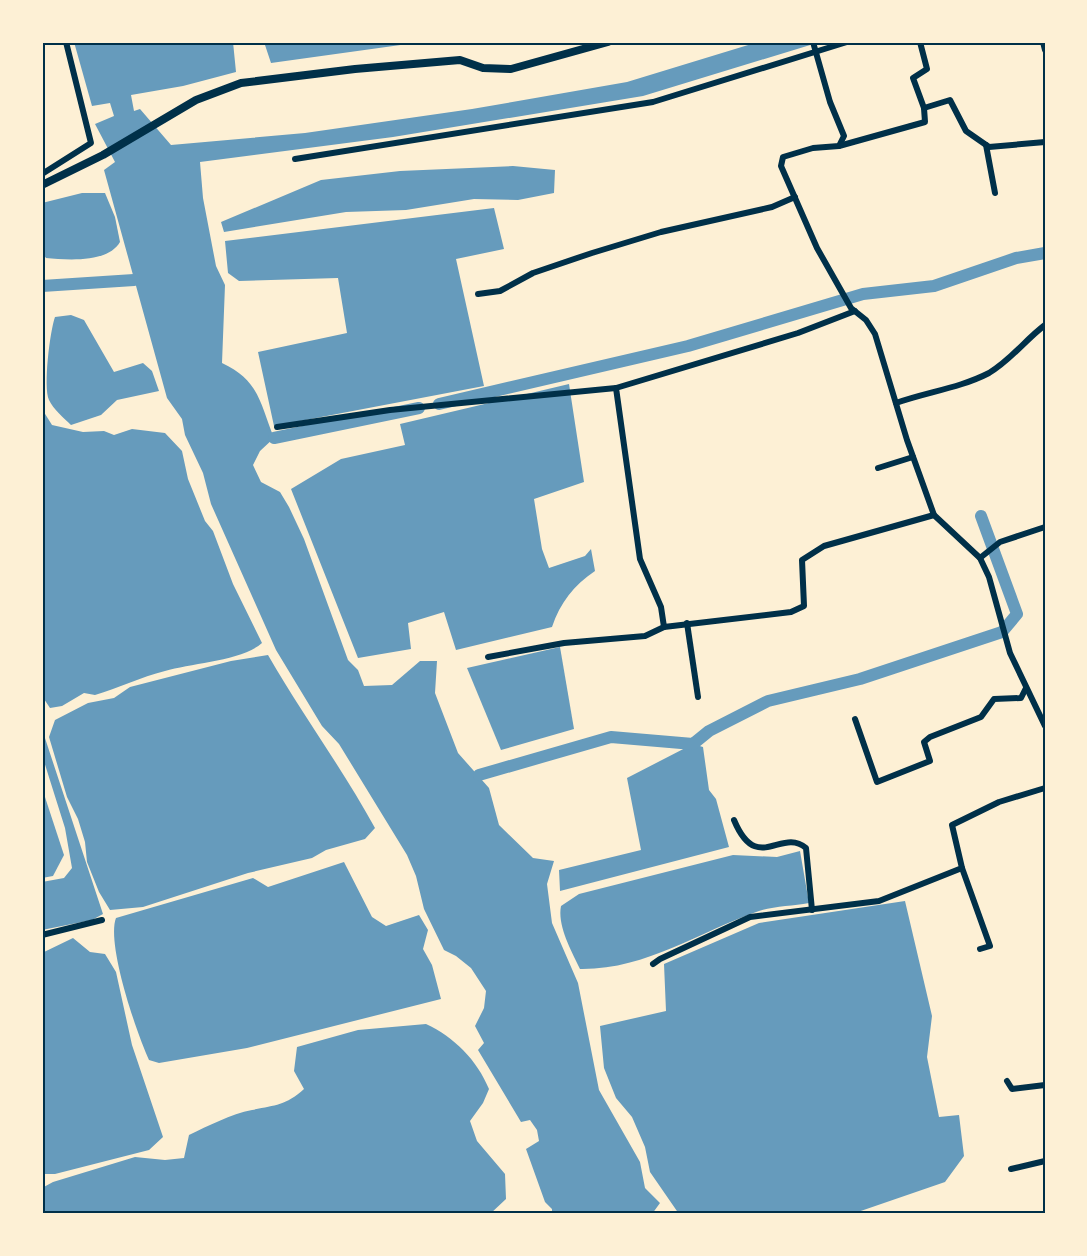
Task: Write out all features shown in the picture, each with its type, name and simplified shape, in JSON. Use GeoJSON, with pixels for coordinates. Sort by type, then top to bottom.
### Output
{"type":"FeatureCollection","features":[{"type":"Feature","properties":{"kind":"street"},"geometry":{"type":"LineString","coordinates":[[42,174],[91,143],[66,42]]}},
{"type":"Feature","properties":{"kind":"street"},"geometry":{"type":"LineString","coordinates":[[42,185],[103,155],[204,97],[241,83],[354,69],[460,60],[483,68],[511,69],[608,42]]}},
{"type":"Feature","properties":{"kind":"street"},"geometry":{"type":"LineString","coordinates":[[813,42],[830,102],[840,120],[844,136],[839,146]]}},
{"type":"Feature","properties":{"kind":"street"},"geometry":{"type":"LineString","coordinates":[[295,159],[619,109],[652,102],[847,42]]}},
{"type":"Feature","properties":{"kind":"street"},"geometry":{"type":"LineString","coordinates":[[920,42],[927,69],[913,78],[924,108],[925,122],[839,146],[813,148],[783,158],[781,166],[817,248],[853,309],[866,320],[875,334],[913,457],[934,514],[956,532],[980,558],[989,578],[1003,629],[1026,687],[1045,726]]}},
{"type":"Feature","properties":{"kind":"street"},"geometry":{"type":"LineString","coordinates":[[1043,42],[1045,50]]}},
{"type":"Feature","properties":{"kind":"street"},"geometry":{"type":"LineString","coordinates":[[924,108],[950,100],[966,131],[989,147],[1045,142]]}},
{"type":"Feature","properties":{"kind":"street"},"geometry":{"type":"LineString","coordinates":[[986,144],[995,193]]}},
{"type":"Feature","properties":{"kind":"street"},"geometry":{"type":"LineString","coordinates":[[477,294],[500,291],[533,273],[592,253],[661,232],[772,207],[795,197]]}},
{"type":"Feature","properties":{"kind":"street"},"geometry":{"type":"LineString","coordinates":[[277,427],[390,410],[616,388],[798,333],[853,309]]}},
{"type":"Feature","properties":{"kind":"street"},"geometry":{"type":"LineString","coordinates":[[896,404],[966,383],[991,372],[1021,349],[1045,325]]}},
{"type":"Feature","properties":{"kind":"street"},"geometry":{"type":"LineString","coordinates":[[616,388],[640,559],[661,608],[664,627]]}},
{"type":"Feature","properties":{"kind":"street"},"geometry":{"type":"LineString","coordinates":[[878,468],[913,457]]}},
{"type":"Feature","properties":{"kind":"street"},"geometry":{"type":"LineString","coordinates":[[488,657],[564,643],[645,636],[664,627],[687,622],[792,612],[804,606],[802,560],[824,546],[934,514]]}},
{"type":"Feature","properties":{"kind":"street"},"geometry":{"type":"LineString","coordinates":[[980,558],[1000,542],[1045,527]]}},
{"type":"Feature","properties":{"kind":"street"},"geometry":{"type":"LineString","coordinates":[[687,622],[698,697]]}},
{"type":"Feature","properties":{"kind":"street"},"geometry":{"type":"LineString","coordinates":[[855,719],[877,782],[930,761],[924,742],[930,737],[981,717],[994,699],[1021,698],[1026,687]]}},
{"type":"Feature","properties":{"kind":"street"},"geometry":{"type":"LineString","coordinates":[[980,949],[990,946],[962,868],[952,825],[999,802],[1045,788]]}},
{"type":"Feature","properties":{"kind":"street"},"geometry":{"type":"LineString","coordinates":[[734,820],[741,838],[752,845],[764,847],[789,843],[801,844],[806,848],[812,910]]}},
{"type":"Feature","properties":{"kind":"street"},"geometry":{"type":"LineString","coordinates":[[653,964],[750,917],[879,901],[962,868]]}},
{"type":"Feature","properties":{"kind":"street"},"geometry":{"type":"LineString","coordinates":[[42,934],[102,920]]}},
{"type":"Feature","properties":{"kind":"street"},"geometry":{"type":"LineString","coordinates":[[1007,1081],[1012,1089],[1045,1085]]}},
{"type":"Feature","properties":{"kind":"street"},"geometry":{"type":"LineString","coordinates":[[1011,1169],[1045,1161]]}},
{"type":"Feature","properties":{"kind":"water"},"geometry":{"type":"Polygon","coordinates":[[[74,42],[233,42],[236,72],[183,86],[131,95],[134,111],[140,109],[171,145],[305,133],[472,109],[627,82],[758,42],[820,42],[643,96],[393,137],[200,162],[203,198],[216,266],[225,285],[222,363],[244,377],[251,385],[261,403],[274,438],[260,451],[253,465],[261,482],[280,492],[289,507],[304,539],[348,660],[358,670],[364,686],[392,685],[420,661],[437,661],[435,693],[458,753],[489,788],[499,825],[533,858],[554,861],[547,884],[552,923],[578,983],[599,1090],[640,1162],[645,1188],[660,1203],[652,1214],[552,1214],[552,1209],[545,1202],[526,1149],[539,1141],[537,1130],[530,1120],[521,1122],[478,1050],[484,1043],[475,1026],[484,1008],[486,991],[471,968],[444,950],[424,909],[416,876],[407,855],[339,744],[322,726],[276,650],[211,504],[203,473],[185,435],[182,419],[167,398],[104,170],[115,162],[95,124],[114,116],[110,103],[92,106],[74,42]]]}},
{"type":"Feature","properties":{"kind":"water"},"geometry":{"type":"Polygon","coordinates":[[[264,42],[422,42],[271,63],[264,42]]]}},
{"type":"Feature","properties":{"kind":"water"},"geometry":{"type":"Polygon","coordinates":[[[513,166],[555,170],[554,193],[518,200],[474,199],[406,210],[346,212],[224,232],[221,222],[321,180],[400,171],[513,166]]]}},
{"type":"Feature","properties":{"kind":"water"},"geometry":{"type":"Polygon","coordinates":[[[82,193],[105,193],[115,217],[120,242],[114,249],[97,257],[87,259],[46,258],[42,253],[42,203],[82,193]]]}},
{"type":"Feature","properties":{"kind":"water"},"geometry":{"type":"Polygon","coordinates":[[[494,208],[504,249],[456,259],[484,386],[274,426],[258,352],[347,333],[338,278],[239,281],[228,273],[225,241],[494,208]]]}},
{"type":"Feature","properties":{"kind":"water"},"geometry":{"type":"Polygon","coordinates":[[[71,315],[84,320],[114,372],[143,363],[152,371],[159,391],[117,400],[101,415],[71,425],[49,400],[47,372],[55,317],[71,315]]]}},
{"type":"Feature","properties":{"kind":"water"},"geometry":{"type":"Polygon","coordinates":[[[569,384],[584,482],[534,499],[542,549],[549,568],[585,556],[591,549],[595,571],[569,595],[552,627],[456,650],[444,612],[408,623],[411,649],[358,658],[291,489],[341,459],[405,445],[400,424],[569,384]]]}},
{"type":"Feature","properties":{"kind":"water"},"geometry":{"type":"Polygon","coordinates":[[[42,409],[52,425],[83,432],[104,431],[114,435],[132,429],[165,433],[182,451],[188,479],[205,521],[213,531],[233,584],[262,643],[229,658],[156,673],[95,695],[84,693],[62,706],[50,708],[42,696],[42,409]]]}},
{"type":"Feature","properties":{"kind":"water"},"geometry":{"type":"Polygon","coordinates":[[[560,647],[574,729],[501,750],[467,668],[560,647]]]}},
{"type":"Feature","properties":{"kind":"water"},"geometry":{"type":"Polygon","coordinates":[[[268,655],[375,828],[365,839],[326,850],[312,858],[248,873],[143,907],[110,910],[99,892],[87,862],[85,842],[78,819],[67,797],[49,737],[55,720],[88,703],[114,698],[130,687],[231,661],[268,655]]]}},
{"type":"Feature","properties":{"kind":"water"},"geometry":{"type":"Polygon","coordinates":[[[42,729],[103,914],[92,920],[42,930],[42,882],[64,878],[72,868],[65,828],[42,755],[42,729]]]}},
{"type":"Feature","properties":{"kind":"water"},"geometry":{"type":"Polygon","coordinates":[[[693,744],[703,747],[709,790],[716,799],[729,847],[560,891],[559,870],[641,850],[627,778],[693,744]]]}},
{"type":"Feature","properties":{"kind":"water"},"geometry":{"type":"Polygon","coordinates":[[[42,788],[64,855],[53,876],[42,878],[42,788]]]}},
{"type":"Feature","properties":{"kind":"water"},"geometry":{"type":"Polygon","coordinates":[[[800,851],[809,903],[759,911],[650,957],[604,968],[580,969],[566,939],[561,922],[561,906],[579,894],[733,855],[777,857],[800,851]]]}},
{"type":"Feature","properties":{"kind":"water"},"geometry":{"type":"Polygon","coordinates":[[[344,862],[372,917],[386,926],[419,915],[428,930],[423,949],[432,965],[441,999],[247,1048],[159,1063],[149,1060],[137,1030],[119,968],[115,948],[116,918],[253,878],[268,887],[344,862]]]}},
{"type":"Feature","properties":{"kind":"water"},"geometry":{"type":"Polygon","coordinates":[[[905,901],[932,1016],[927,1057],[939,1117],[959,1115],[964,1156],[945,1182],[852,1214],[679,1214],[650,1172],[645,1147],[632,1117],[616,1098],[604,1068],[600,1026],[666,1011],[664,964],[759,923],[905,901]]]}},
{"type":"Feature","properties":{"kind":"water"},"geometry":{"type":"Polygon","coordinates":[[[73,938],[90,952],[105,954],[116,972],[132,1045],[163,1137],[149,1150],[55,1174],[42,1174],[42,1108],[44,1102],[42,1099],[42,953],[73,938]]]}},
{"type":"Feature","properties":{"kind":"water"},"geometry":{"type":"Polygon","coordinates":[[[426,1024],[464,1050],[478,1068],[489,1089],[483,1103],[470,1121],[477,1141],[505,1174],[506,1199],[490,1214],[42,1214],[42,1188],[53,1182],[135,1157],[165,1160],[184,1158],[189,1135],[236,1114],[280,1104],[291,1099],[304,1089],[294,1071],[297,1047],[358,1030],[426,1024]]]}},
{"type":"Feature","properties":{"kind":"waterway"},"geometry":{"type":"LineString","coordinates":[[439,404],[688,346],[863,294],[934,286],[1016,258],[1045,253]]}},
{"type":"Feature","properties":{"kind":"waterway"},"geometry":{"type":"LineString","coordinates":[[42,286],[134,280]]}},
{"type":"Feature","properties":{"kind":"waterway"},"geometry":{"type":"LineString","coordinates":[[274,438],[419,408]]}},
{"type":"Feature","properties":{"kind":"waterway"},"geometry":{"type":"LineString","coordinates":[[479,775],[611,737],[693,744],[709,731],[768,701],[860,679],[1002,632],[1017,614],[981,516]]}}]}
